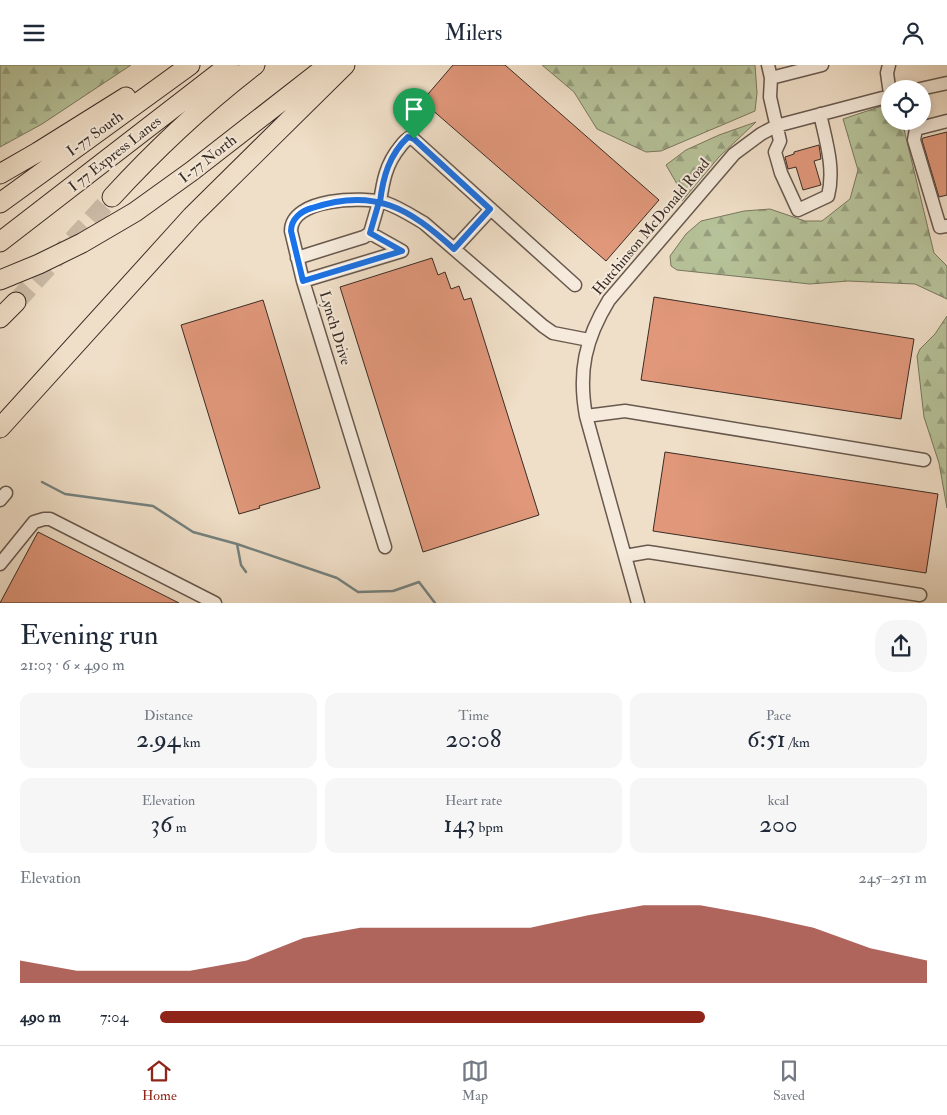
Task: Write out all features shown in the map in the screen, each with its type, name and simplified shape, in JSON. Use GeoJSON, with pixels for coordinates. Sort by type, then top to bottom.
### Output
{"type":"FeatureCollection","features":[{"type":"Feature","properties":{"kind":"highway"},"geometry":{"type":"LineString","coordinates":[[0,173],[38,152],[178,65]]}},
{"type":"Feature","properties":{"kind":"highway","name":"I-77 South"},"geometry":{"type":"LineString","coordinates":[[0,203],[190,65]]}},
{"type":"Feature","properties":{"kind":"highway","name":"I 77 Express Lanes"},"geometry":{"type":"LineString","coordinates":[[0,242],[229,65]]}},
{"type":"Feature","properties":{"kind":"highway","name":"I 77 Express Lanes"},"geometry":{"type":"LineString","coordinates":[[112,197],[208,101],[255,65]]}},
{"type":"Feature","properties":{"kind":"highway","name":"I-77 North"},"geometry":{"type":"LineString","coordinates":[[0,280],[82,243],[135,212],[174,186],[328,65]]}},
{"type":"Feature","properties":{"kind":"highway"},"geometry":{"type":"LineString","coordinates":[[0,428],[192,216],[345,65]]}},
{"type":"Feature","properties":{"kind":"highway"},"geometry":{"type":"LineString","coordinates":[[0,318],[16,302]]}},
{"type":"Feature","properties":{"kind":"street"},"geometry":{"type":"LineString","coordinates":[[768,65],[771,78],[770,97],[780,141],[775,152],[780,173],[798,210],[828,196],[830,190],[832,179],[820,114]]}},
{"type":"Feature","properties":{"kind":"street"},"geometry":{"type":"LineString","coordinates":[[771,78],[822,65]]}},
{"type":"Feature","properties":{"kind":"street"},"geometry":{"type":"LineString","coordinates":[[888,80],[889,65]]}},
{"type":"Feature","properties":{"kind":"street"},"geometry":{"type":"LineString","coordinates":[[931,87],[947,83]]}},
{"type":"Feature","properties":{"kind":"street","name":"Hutchinson McDonald Road"},"geometry":{"type":"LineString","coordinates":[[638,603],[586,417],[582,383],[585,355],[598,317],[609,300],[734,154],[761,134],[776,126],[881,97]]}},
{"type":"Feature","properties":{"kind":"street"},"geometry":{"type":"LineString","coordinates":[[931,123],[947,121]]}},
{"type":"Feature","properties":{"kind":"street"},"geometry":{"type":"LineString","coordinates":[[915,130],[914,140],[930,199],[940,227],[947,226]]}},
{"type":"Feature","properties":{"kind":"street"},"geometry":{"type":"LineString","coordinates":[[297,258],[364,237],[370,233],[392,157],[406,139],[411,137],[575,285]]}},
{"type":"Feature","properties":{"kind":"street","name":"Lynch Drive"},"geometry":{"type":"LineString","coordinates":[[384,547],[303,281],[291,231],[293,220],[308,209],[331,201],[367,199],[403,210],[424,223],[542,327],[554,333],[589,340]]}},
{"type":"Feature","properties":{"kind":"street"},"geometry":{"type":"LineString","coordinates":[[454,249],[490,209]]}},
{"type":"Feature","properties":{"kind":"street"},"geometry":{"type":"LineString","coordinates":[[303,281],[402,251],[370,233]]}},
{"type":"Feature","properties":{"kind":"street"},"geometry":{"type":"LineString","coordinates":[[586,417],[626,411],[924,459]]}},
{"type":"Feature","properties":{"kind":"street"},"geometry":{"type":"LineString","coordinates":[[0,564],[34,522],[50,519],[215,603]]}},
{"type":"Feature","properties":{"kind":"street"},"geometry":{"type":"LineString","coordinates":[[625,556],[648,552],[890,596],[920,595]]}},
{"type":"Feature","properties":{"kind":"green space"},"geometry":{"type":"Polygon","coordinates":[[[0,65],[131,65],[42,124],[0,147],[0,65]]]}},
{"type":"Feature","properties":{"kind":"green space"},"geometry":{"type":"Polygon","coordinates":[[[542,65],[755,65],[757,93],[755,111],[661,151],[646,152],[597,129],[574,92],[542,65]]]}},
{"type":"Feature","properties":{"kind":"green space"},"geometry":{"type":"Polygon","coordinates":[[[881,106],[881,130],[904,130],[934,253],[947,266],[947,299],[915,284],[848,281],[810,284],[677,270],[671,266],[670,256],[686,234],[701,221],[744,211],[770,209],[805,221],[822,221],[850,199],[858,170],[843,119],[881,106]]]}},
{"type":"Feature","properties":{"kind":"green space"},"geometry":{"type":"Polygon","coordinates":[[[756,122],[719,157],[682,201],[677,184],[666,165],[686,150],[719,135],[756,122]]]}},
{"type":"Feature","properties":{"kind":"green space"},"geometry":{"type":"Polygon","coordinates":[[[947,316],[947,508],[939,463],[924,417],[917,356],[920,349],[935,334],[947,316]]]}},
{"type":"Feature","properties":{"kind":"building"},"geometry":{"type":"Polygon","coordinates":[[[453,65],[505,65],[659,200],[606,261],[422,101],[453,65]]]}},
{"type":"Feature","properties":{"kind":"building"},"geometry":{"type":"Polygon","coordinates":[[[947,132],[947,195],[939,197],[922,140],[923,138],[947,132]]]}},
{"type":"Feature","properties":{"kind":"building"},"geometry":{"type":"Polygon","coordinates":[[[819,145],[821,159],[814,161],[821,185],[803,190],[796,167],[788,169],[785,157],[794,154],[794,152],[819,145]]]}},
{"type":"Feature","properties":{"kind":"building"},"geometry":{"type":"Polygon","coordinates":[[[432,258],[438,275],[445,272],[451,289],[459,286],[464,300],[471,298],[539,515],[423,552],[340,287],[432,258]]]}},
{"type":"Feature","properties":{"kind":"building"},"geometry":{"type":"Polygon","coordinates":[[[654,297],[914,339],[901,419],[641,380],[654,297]]]}},
{"type":"Feature","properties":{"kind":"building"},"geometry":{"type":"Polygon","coordinates":[[[263,300],[320,488],[259,506],[260,508],[239,514],[181,325],[263,300]]]}},
{"type":"Feature","properties":{"kind":"building"},"geometry":{"type":"Polygon","coordinates":[[[665,452],[938,494],[926,573],[653,531],[665,452]]]}},
{"type":"Feature","properties":{"kind":"building"},"geometry":{"type":"Polygon","coordinates":[[[38,532],[179,603],[0,603],[38,532]]]}},
{"type":"Feature","properties":{"kind":"waterway"},"geometry":{"type":"LineString","coordinates":[[42,482],[65,494],[153,506],[193,532],[237,544],[337,578],[358,592],[393,591],[419,582],[435,603]]}},
{"type":"Feature","properties":{"kind":"waterway"},"geometry":{"type":"LineString","coordinates":[[237,544],[241,565],[246,572]]}},
{"type":"Feature","properties":{"kind":"tunnel"},"geometry":{"type":"LineString","coordinates":[[16,302],[112,197]]}},
{"type":"Feature","properties":{"kind":"route"},"geometry":{"type":"LineString","coordinates":[[414,139],[408,137],[392,157],[387,169],[380,202],[370,233],[402,251],[303,281],[291,224],[293,220],[308,209],[331,201],[353,199],[367,199],[380,202],[386,203],[403,210],[424,223],[454,249],[490,209],[414,139]]}}]}
